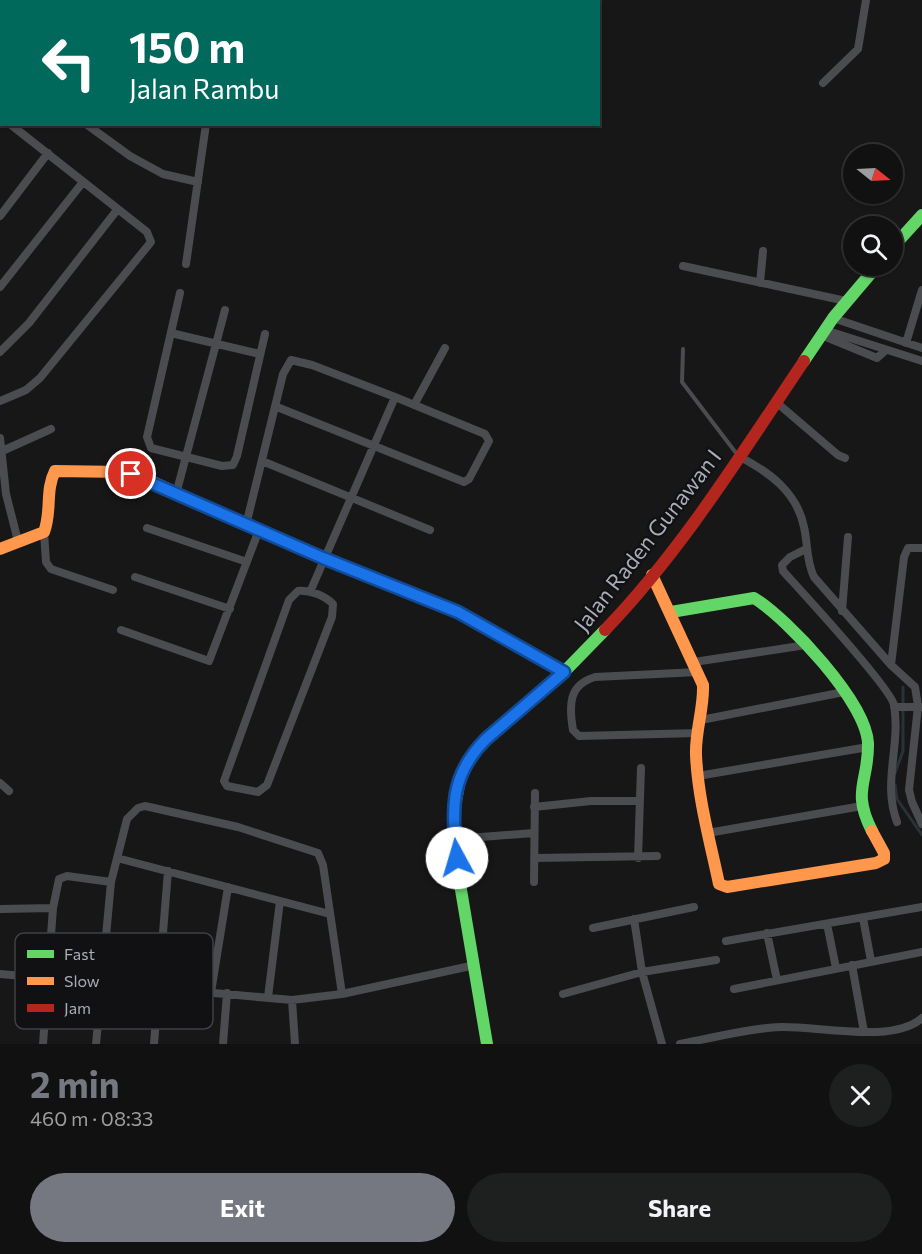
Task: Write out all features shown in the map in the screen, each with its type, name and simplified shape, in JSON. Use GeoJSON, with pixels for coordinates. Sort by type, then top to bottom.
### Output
{"type":"FeatureCollection","features":[{"type":"Feature","properties":{"kind":"main road"},"geometry":{"type":"LineString","coordinates":[[903,236],[922,214]]}},
{"type":"Feature","properties":{"kind":"main road","name":"Jalan Raden Gunawan I"},"geometry":{"type":"LineString","coordinates":[[487,1044],[455,839],[453,817],[460,774],[475,750],[564,672],[607,629],[652,575],[740,457],[833,318],[868,276]]}},
{"type":"Feature","properties":{"kind":"main road"},"geometry":{"type":"LineString","coordinates":[[0,549],[44,532],[51,508],[51,477],[58,470],[131,474],[477,622],[564,672]]}},
{"type":"Feature","properties":{"kind":"main road"},"geometry":{"type":"LineString","coordinates":[[652,575],[696,667],[704,692],[696,753],[717,881],[724,887],[876,863],[885,857],[862,806],[861,783],[868,747],[862,721],[844,692],[806,645],[766,604],[754,598],[671,612]]}},
{"type":"Feature","properties":{"kind":"street"},"geometry":{"type":"LineString","coordinates":[[823,83],[858,49],[866,0]]}},
{"type":"Feature","properties":{"kind":"street"},"geometry":{"type":"LineString","coordinates":[[0,101],[0,116]]}},
{"type":"Feature","properties":{"kind":"street"},"geometry":{"type":"LineString","coordinates":[[0,401],[26,390],[40,378],[152,242],[147,232],[13,126]]}},
{"type":"Feature","properties":{"kind":"street"},"geometry":{"type":"LineString","coordinates":[[89,126],[130,156],[163,174],[198,182]]}},
{"type":"Feature","properties":{"kind":"street"},"geometry":{"type":"LineString","coordinates":[[186,264],[206,126]]}},
{"type":"Feature","properties":{"kind":"street"},"geometry":{"type":"LineString","coordinates":[[0,216],[48,153]]}},
{"type":"Feature","properties":{"kind":"street"},"geometry":{"type":"LineString","coordinates":[[0,287],[83,182]]}},
{"type":"Feature","properties":{"kind":"street"},"geometry":{"type":"LineString","coordinates":[[0,352],[28,323],[117,210]]}},
{"type":"Feature","properties":{"kind":"street"},"geometry":{"type":"LineString","coordinates":[[760,283],[764,251]]}},
{"type":"Feature","properties":{"kind":"street"},"geometry":{"type":"LineString","coordinates":[[683,266],[846,301]]}},
{"type":"Feature","properties":{"kind":"street"},"geometry":{"type":"LineString","coordinates":[[823,333],[878,358],[903,342],[922,290]]}},
{"type":"Feature","properties":{"kind":"street"},"geometry":{"type":"LineString","coordinates":[[180,293],[147,443],[154,449],[228,467],[235,462],[265,334]]}},
{"type":"Feature","properties":{"kind":"street"},"geometry":{"type":"LineString","coordinates":[[176,494],[225,310]]}},
{"type":"Feature","properties":{"kind":"street"},"geometry":{"type":"LineString","coordinates":[[833,318],[922,348]]}},
{"type":"Feature","properties":{"kind":"street"},"geometry":{"type":"LineString","coordinates":[[171,333],[260,354]]}},
{"type":"Feature","properties":{"kind":"street"},"geometry":{"type":"LineString","coordinates":[[414,405],[445,348]]}},
{"type":"Feature","properties":{"kind":"street"},"geometry":{"type":"LineString","coordinates":[[890,351],[922,361]]}},
{"type":"Feature","properties":{"kind":"street"},"geometry":{"type":"LineString","coordinates":[[246,525],[277,407],[283,374],[291,360],[312,365],[395,397],[489,437],[489,441],[467,481],[462,481],[277,407]]}},
{"type":"Feature","properties":{"kind":"street"},"geometry":{"type":"LineString","coordinates":[[310,591],[395,397]]}},
{"type":"Feature","properties":{"kind":"street"},"geometry":{"type":"LineString","coordinates":[[776,402],[838,455],[845,458]]}},
{"type":"Feature","properties":{"kind":"street"},"geometry":{"type":"LineString","coordinates":[[2,451],[51,429]]}},
{"type":"Feature","properties":{"kind":"street"},"geometry":{"type":"LineString","coordinates":[[0,438],[3,496],[18,541]]}},
{"type":"Feature","properties":{"kind":"street"},"geometry":{"type":"LineString","coordinates":[[740,457],[769,473],[792,498],[802,517],[803,550],[814,577],[891,665],[915,687],[896,754],[889,792],[897,822]]}},
{"type":"Feature","properties":{"kind":"street"},"geometry":{"type":"LineString","coordinates":[[262,461],[430,530]]}},
{"type":"Feature","properties":{"kind":"street"},"geometry":{"type":"LineString","coordinates":[[147,528],[247,562]]}},
{"type":"Feature","properties":{"kind":"street"},"geometry":{"type":"LineString","coordinates":[[121,630],[209,661],[259,530]]}},
{"type":"Feature","properties":{"kind":"street"},"geometry":{"type":"LineString","coordinates":[[44,532],[46,562],[51,569],[113,590]]}},
{"type":"Feature","properties":{"kind":"street"},"geometry":{"type":"LineString","coordinates":[[842,611],[848,537]]}},
{"type":"Feature","properties":{"kind":"street"},"geometry":{"type":"LineString","coordinates":[[891,665],[905,553],[908,548],[922,548]]}},
{"type":"Feature","properties":{"kind":"street"},"geometry":{"type":"LineString","coordinates":[[803,550],[790,557],[782,565],[783,572],[890,694],[909,706]]}},
{"type":"Feature","properties":{"kind":"street"},"geometry":{"type":"LineString","coordinates":[[135,577],[230,609]]}},
{"type":"Feature","properties":{"kind":"street"},"geometry":{"type":"LineString","coordinates":[[298,591],[310,591],[328,599],[334,609],[267,785],[258,792],[227,786],[224,781],[289,600],[298,591]]}},
{"type":"Feature","properties":{"kind":"street"},"geometry":{"type":"LineString","coordinates":[[699,733],[579,735],[573,730],[571,699],[573,691],[579,684],[595,677],[696,667],[806,645]]}},
{"type":"Feature","properties":{"kind":"street"},"geometry":{"type":"LineString","coordinates":[[701,720],[844,692]]}},
{"type":"Feature","properties":{"kind":"street"},"geometry":{"type":"LineString","coordinates":[[909,706],[912,754],[909,790],[922,824]]}},
{"type":"Feature","properties":{"kind":"street"},"geometry":{"type":"LineString","coordinates":[[698,776],[868,747]]}},
{"type":"Feature","properties":{"kind":"street"},"geometry":{"type":"LineString","coordinates":[[912,754],[922,756]]}},
{"type":"Feature","properties":{"kind":"street"},"geometry":{"type":"LineString","coordinates":[[638,858],[640,768]]}},
{"type":"Feature","properties":{"kind":"street"},"geometry":{"type":"LineString","coordinates":[[0,783],[9,791]]}},
{"type":"Feature","properties":{"kind":"street"},"geometry":{"type":"LineString","coordinates":[[534,882],[535,793]]}},
{"type":"Feature","properties":{"kind":"street"},"geometry":{"type":"LineString","coordinates":[[534,807],[591,801],[639,801]]}},
{"type":"Feature","properties":{"kind":"street"},"geometry":{"type":"LineString","coordinates":[[912,802],[922,803]]}},
{"type":"Feature","properties":{"kind":"street"},"geometry":{"type":"LineString","coordinates":[[106,933],[111,882],[117,858],[128,819],[138,808],[146,806],[238,827],[318,853],[323,865],[342,993]]}},
{"type":"Feature","properties":{"kind":"street"},"geometry":{"type":"LineString","coordinates":[[708,833],[862,806]]}},
{"type":"Feature","properties":{"kind":"street"},"geometry":{"type":"LineString","coordinates":[[455,839],[534,833]]}},
{"type":"Feature","properties":{"kind":"street"},"geometry":{"type":"LineString","coordinates":[[535,858],[657,856]]}},
{"type":"Feature","properties":{"kind":"street"},"geometry":{"type":"LineString","coordinates":[[117,858],[330,914]]}},
{"type":"Feature","properties":{"kind":"street"},"geometry":{"type":"LineString","coordinates":[[163,933],[168,872]]}},
{"type":"Feature","properties":{"kind":"street"},"geometry":{"type":"LineString","coordinates":[[53,933],[57,885],[62,876],[111,882]]}},
{"type":"Feature","properties":{"kind":"street"},"geometry":{"type":"LineString","coordinates":[[213,980],[228,887]]}},
{"type":"Feature","properties":{"kind":"street"},"geometry":{"type":"LineString","coordinates":[[268,997],[280,901]]}},
{"type":"Feature","properties":{"kind":"street"},"geometry":{"type":"LineString","coordinates":[[593,928],[694,907]]}},
{"type":"Feature","properties":{"kind":"street"},"geometry":{"type":"LineString","coordinates":[[726,941],[922,907]]}},
{"type":"Feature","properties":{"kind":"street"},"geometry":{"type":"LineString","coordinates":[[0,909],[54,908]]}},
{"type":"Feature","properties":{"kind":"street"},"geometry":{"type":"LineString","coordinates":[[863,918],[871,961]]}},
{"type":"Feature","properties":{"kind":"street"},"geometry":{"type":"LineString","coordinates":[[634,919],[642,972],[662,1044]]}},
{"type":"Feature","properties":{"kind":"street"},"geometry":{"type":"LineString","coordinates":[[827,924],[836,968]]}},
{"type":"Feature","properties":{"kind":"street"},"geometry":{"type":"LineString","coordinates":[[767,933],[777,980]]}},
{"type":"Feature","properties":{"kind":"street"},"geometry":{"type":"LineString","coordinates":[[735,989],[922,951]]}},
{"type":"Feature","properties":{"kind":"street"},"geometry":{"type":"LineString","coordinates":[[563,994],[642,972],[716,960]]}},
{"type":"Feature","properties":{"kind":"street"},"geometry":{"type":"LineString","coordinates":[[213,992],[292,1000],[342,993],[475,965]]}},
{"type":"Feature","properties":{"kind":"street"},"geometry":{"type":"LineString","coordinates":[[852,965],[864,1032]]}},
{"type":"Feature","properties":{"kind":"street"},"geometry":{"type":"LineString","coordinates":[[0,974],[15,975]]}},
{"type":"Feature","properties":{"kind":"street"},"geometry":{"type":"LineString","coordinates":[[223,1044],[227,993]]}},
{"type":"Feature","properties":{"kind":"street"},"geometry":{"type":"LineString","coordinates":[[292,1000],[295,1044]]}},
{"type":"Feature","properties":{"kind":"street"},"geometry":{"type":"LineString","coordinates":[[680,1044],[782,1027],[864,1032],[900,1030],[914,1025],[922,1018]]}},
{"type":"Feature","properties":{"kind":"street"},"geometry":{"type":"LineString","coordinates":[[43,1044],[45,1029]]}},
{"type":"Feature","properties":{"kind":"street"},"geometry":{"type":"LineString","coordinates":[[96,1044],[97,1029]]}},
{"type":"Feature","properties":{"kind":"street"},"geometry":{"type":"LineString","coordinates":[[154,1044],[155,1029]]}},
{"type":"Feature","properties":{"kind":"lane"},"geometry":{"type":"LineString","coordinates":[[683,349],[682,382],[740,457]]}},
{"type":"Feature","properties":{"kind":"waterway"},"geometry":{"type":"LineString","coordinates":[[895,773],[903,751],[903,687]]}},
{"type":"Feature","properties":{"kind":"waterway"},"geometry":{"type":"LineString","coordinates":[[895,785],[897,799],[922,835]]}},
{"type":"Feature","properties":{"kind":"traffic: fast"},"geometry":{"type":"LineString","coordinates":[[903,236],[922,215]]}},
{"type":"Feature","properties":{"kind":"traffic: fast"},"geometry":{"type":"LineString","coordinates":[[804,361],[833,318],[869,276]]}},
{"type":"Feature","properties":{"kind":"traffic: fast"},"geometry":{"type":"LineString","coordinates":[[671,612],[754,598],[804,642],[840,685],[864,726],[868,756],[862,795],[866,817],[872,831]]}},
{"type":"Feature","properties":{"kind":"traffic: fast"},"geometry":{"type":"LineString","coordinates":[[487,1044],[459,878],[453,817],[461,774],[475,750],[564,672],[605,630]]}},
{"type":"Feature","properties":{"kind":"traffic: slow"},"geometry":{"type":"LineString","coordinates":[[0,549],[44,532],[48,517],[50,486],[55,471],[123,472],[140,476],[246,525],[432,602]]}},
{"type":"Feature","properties":{"kind":"traffic: slow"},"geometry":{"type":"LineString","coordinates":[[652,575],[703,685],[696,746],[697,771],[719,884],[727,887],[876,863],[884,859],[884,853],[872,831]]}},
{"type":"Feature","properties":{"kind":"traffic: jam"},"geometry":{"type":"LineString","coordinates":[[605,630],[660,567],[685,534],[804,361]]}},
{"type":"Feature","properties":{"kind":"traffic: jam"},"geometry":{"type":"LineString","coordinates":[[432,602],[457,612],[564,672]]}},
{"type":"Feature","properties":{"kind":"route"},"geometry":{"type":"LineString","coordinates":[[131,474],[323,558],[458,612],[564,672],[498,727],[475,750],[460,774],[453,802],[457,858]]}}]}
